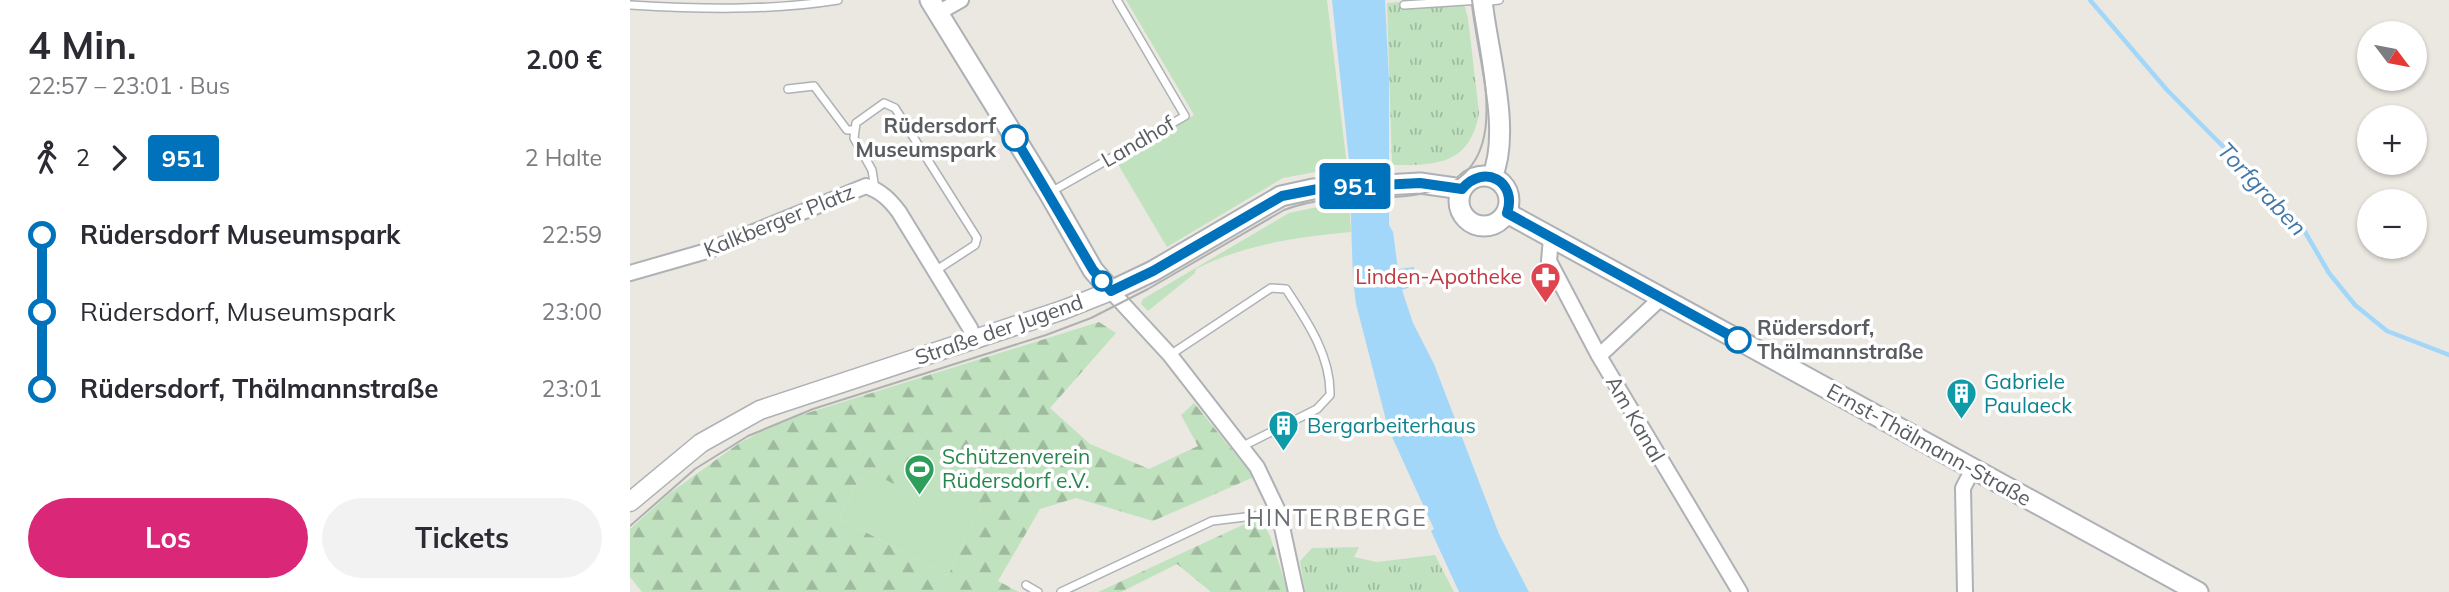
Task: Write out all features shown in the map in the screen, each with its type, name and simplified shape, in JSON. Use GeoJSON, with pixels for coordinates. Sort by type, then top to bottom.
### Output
{"type":"FeatureCollection","features":[{"type":"Feature","properties":{"kind":"main road"},"geometry":{"type":"LineString","coordinates":[[1488,1],[1498,110],[1499,157],[1492,177]]}},
{"type":"Feature","properties":{"kind":"main road"},"geometry":{"type":"LineString","coordinates":[[934,6],[1093,270],[1111,291]]}},
{"type":"Feature","properties":{"kind":"main road"},"geometry":{"type":"LineString","coordinates":[[1475,177],[1492,177],[1508,192],[1510,199],[1507,213],[1495,224],[1480,226],[1472,223],[1461,212],[1459,204],[1462,189],[1475,177]]}},
{"type":"Feature","properties":{"kind":"main road","name":"Straße der Jugend"},"geometry":{"type":"LineString","coordinates":[[1111,291],[1153,271],[1282,196],[1323,188],[1420,183],[1462,189]]}},
{"type":"Feature","properties":{"kind":"main road","name":"Ernst-Thälmann-Straße"},"geometry":{"type":"LineString","coordinates":[[1507,213],[2198,592]]}},
{"type":"Feature","properties":{"kind":"street"},"geometry":{"type":"LineString","coordinates":[[934,6],[961,0]]}},
{"type":"Feature","properties":{"kind":"street","name":"Kalkberger Platz"},"geometry":{"type":"LineString","coordinates":[[630,273],[707,251],[866,186],[890,200],[970,328],[974,339]]}},
{"type":"Feature","properties":{"kind":"street","name":"Am Kanal"},"geometry":{"type":"LineString","coordinates":[[1551,238],[1549,261],[1599,356],[1740,592]]}},
{"type":"Feature","properties":{"kind":"street"},"geometry":{"type":"LineString","coordinates":[[1111,291],[1170,355],[1243,446],[1266,481],[1279,513],[1296,592]]}},
{"type":"Feature","properties":{"kind":"street","name":"Straße der Jugend"},"geometry":{"type":"LineString","coordinates":[[630,502],[701,443],[760,410],[1063,310],[1111,291]]}},
{"type":"Feature","properties":{"kind":"street"},"geometry":{"type":"LineString","coordinates":[[1599,356],[1661,298]]}},
{"type":"Feature","properties":{"kind":"street"},"geometry":{"type":"LineString","coordinates":[[1965,592],[1964,488],[1973,469]]}},
{"type":"Feature","properties":{"kind":"lane"},"geometry":{"type":"LineString","coordinates":[[630,5],[691,9],[806,5],[838,0]]}},
{"type":"Feature","properties":{"kind":"lane","name":"Landhof"},"geometry":{"type":"LineString","coordinates":[[1049,193],[1185,116],[1117,0]]}},
{"type":"Feature","properties":{"kind":"lane"},"geometry":{"type":"LineString","coordinates":[[1404,5],[1488,1]]}},
{"type":"Feature","properties":{"kind":"lane"},"geometry":{"type":"LineString","coordinates":[[788,89],[814,86],[848,130],[855,130]]}},
{"type":"Feature","properties":{"kind":"lane"},"geometry":{"type":"LineString","coordinates":[[875,189],[872,170],[854,138],[856,123],[884,103],[895,108],[977,237],[975,245],[935,271]]}},
{"type":"Feature","properties":{"kind":"lane"},"geometry":{"type":"LineString","coordinates":[[1170,355],[1271,288],[1286,289],[1322,350],[1331,378],[1330,395],[1317,409],[1243,446]]}},
{"type":"Feature","properties":{"kind":"lane"},"geometry":{"type":"LineString","coordinates":[[1061,592],[1212,521],[1279,513]]}},
{"type":"Feature","properties":{"kind":"lane"},"geometry":{"type":"LineString","coordinates":[[1026,586],[1038,592]]}},
{"type":"Feature","properties":{"kind":"green space"},"geometry":{"type":"Polygon","coordinates":[[[1126,0],[1327,0],[1347,166],[1283,178],[1167,247],[1116,161],[1194,115],[1126,0]]]}},
{"type":"Feature","properties":{"kind":"green space"},"geometry":{"type":"Polygon","coordinates":[[[1463,0],[1468,18],[1479,113],[1468,143],[1449,159],[1423,164],[1392,165],[1387,3],[1463,0]]]}},
{"type":"Feature","properties":{"kind":"green space"},"geometry":{"type":"Polygon","coordinates":[[[1349,205],[1351,232],[1291,239],[1233,253],[1196,269],[1195,273],[1148,311],[1141,304],[1143,299],[1289,213],[1322,206],[1349,205]]]}},
{"type":"Feature","properties":{"kind":"green space"},"geometry":{"type":"Polygon","coordinates":[[[1099,322],[1116,333],[1050,408],[1090,444],[1149,469],[1198,446],[1181,415],[1194,403],[1254,477],[1153,521],[1076,498],[1040,509],[998,581],[1019,592],[642,592],[630,577],[630,529],[670,493],[738,444],[801,415],[1099,322]],[[944,454],[904,463],[894,484],[884,479],[878,488],[860,478],[839,518],[948,576],[981,505],[955,490],[967,468],[944,454]]]}},
{"type":"Feature","properties":{"kind":"green space"},"geometry":{"type":"Polygon","coordinates":[[[944,453],[967,468],[981,505],[948,576],[839,518],[860,478],[878,487],[884,479],[898,474],[904,463],[944,453]]]}},
{"type":"Feature","properties":{"kind":"green space"},"geometry":{"type":"Polygon","coordinates":[[[1260,517],[1270,536],[1288,592],[1211,592],[1177,564],[1121,592],[1098,592],[1260,517]]]}},
{"type":"Feature","properties":{"kind":"green space"},"geometry":{"type":"Polygon","coordinates":[[[1359,547],[1354,557],[1377,562],[1435,555],[1454,592],[1305,592],[1300,561],[1312,548],[1359,547]]]}},
{"type":"Feature","properties":{"kind":"water"},"geometry":{"type":"Polygon","coordinates":[[[1332,0],[1385,0],[1389,79],[1389,225],[1393,232],[1398,269],[1414,267],[1417,285],[1402,290],[1413,323],[1434,364],[1499,534],[1529,592],[1459,592],[1388,428],[1356,304],[1349,161],[1332,0]]]}},
{"type":"Feature","properties":{"kind":"pier"},"geometry":{"type":"Polygon","coordinates":[[[1394,167],[1393,202],[1347,204],[1346,170],[1394,167]]]}},
{"type":"Feature","properties":{"kind":"waterway","name":"Torfgraben"},"geometry":{"type":"LineString","coordinates":[[2090,0],[2167,90],[2301,225],[2329,273],[2355,305],[2387,331],[2449,355]]}},
{"type":"Feature","properties":{"kind":"tram line"},"geometry":{"type":"LineString","coordinates":[[630,526],[695,469],[748,436],[813,409],[1046,335],[1091,318],[1148,289],[1284,210],[1324,200],[1394,197],[1435,190],[1462,176],[1478,154],[1486,128],[1483,65],[1472,0]]}},
{"type":"Feature","properties":{"kind":"bus line","name":"951"},"geometry":{"type":"LineString","coordinates":[[1015,138],[1078,247],[1111,291],[1153,271],[1282,196],[1323,188],[1420,183],[1462,189],[1475,177],[1484,176],[1499,180],[1508,192],[1510,199],[1507,213],[1738,340]]}},
{"type":"Feature","properties":{"kind":"place","name":"Rüdersdorf Museumspark"},"geometry":{"type":"Point","coordinates":[1015,138]}},
{"type":"Feature","properties":{"kind":"place","name":"Linden-Apotheke"},"geometry":{"type":"Point","coordinates":[1545,304]}},
{"type":"Feature","properties":{"kind":"place","name":"Rüdersdorf, Thälmannstraße"},"geometry":{"type":"Point","coordinates":[1738,340]}},
{"type":"Feature","properties":{"kind":"place","name":"Gabriele Paulaeck"},"geometry":{"type":"Point","coordinates":[1961,421]}},
{"type":"Feature","properties":{"kind":"place","name":"Bergarbeiterhaus"},"geometry":{"type":"Point","coordinates":[1284,453]}},
{"type":"Feature","properties":{"kind":"place","name":"Schützenverein Rüdersdorf e.V."},"geometry":{"type":"Point","coordinates":[919,496]}},
{"type":"Feature","properties":{"kind":"district","name":"HINTERBERGE"},"geometry":{"type":"Point","coordinates":[1337,518]}}]}
